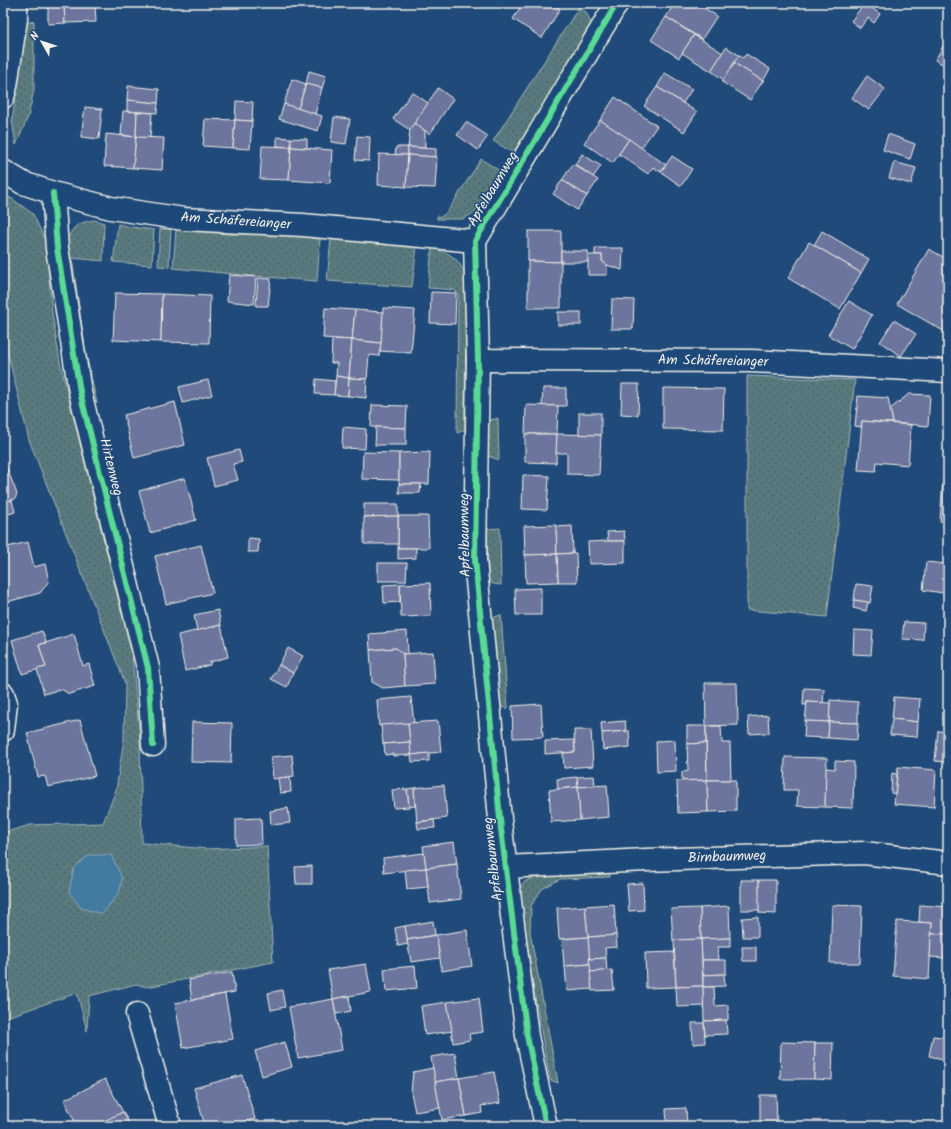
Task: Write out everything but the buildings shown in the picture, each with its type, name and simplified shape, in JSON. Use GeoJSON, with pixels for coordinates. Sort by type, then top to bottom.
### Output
{"type":"FeatureCollection","features":[{"type":"Feature","properties":{"kind":"street"},"geometry":{"type":"LineString","coordinates":[[3,97],[16,19],[16,3]]}},
{"type":"Feature","properties":{"kind":"street","name":"Apfelbaumweg"},"geometry":{"type":"LineString","coordinates":[[546,1126],[527,1036],[506,868],[475,560],[478,360],[475,241],[618,3]]}},
{"type":"Feature","properties":{"kind":"street","name":"Am Schäfereianger"},"geometry":{"type":"LineString","coordinates":[[3,172],[23,183],[111,208],[184,219],[303,225],[475,241]]}},
{"type":"Feature","properties":{"kind":"street","name":"Hirtenweg"},"geometry":{"type":"LineString","coordinates":[[54,193],[57,248],[80,392],[148,668],[153,745]]}},
{"type":"Feature","properties":{"kind":"street","name":"Am Schäfereianger"},"geometry":{"type":"LineString","coordinates":[[478,360],[752,361],[948,371]]}},
{"type":"Feature","properties":{"kind":"street"},"geometry":{"type":"LineString","coordinates":[[3,694],[6,703],[3,730]]}},
{"type":"Feature","properties":{"kind":"street","name":"Birnbaumweg"},"geometry":{"type":"LineString","coordinates":[[506,868],[646,860],[864,853],[948,863]]}},
{"type":"Feature","properties":{"kind":"street"},"geometry":{"type":"LineString","coordinates":[[137,1014],[170,1126]]}},
{"type":"Feature","properties":{"kind":"green space"},"geometry":{"type":"Polygon","coordinates":[[[579,7],[586,12],[593,27],[521,143],[512,152],[493,141],[579,7]]]}},
{"type":"Feature","properties":{"kind":"green space"},"geometry":{"type":"Polygon","coordinates":[[[34,21],[34,90],[28,117],[16,145],[12,121],[26,23],[34,21]]]}},
{"type":"Feature","properties":{"kind":"green space"},"geometry":{"type":"Polygon","coordinates":[[[481,159],[500,171],[474,213],[463,219],[437,219],[437,216],[441,217],[448,211],[481,159]]]}},
{"type":"Feature","properties":{"kind":"green space"},"geometry":{"type":"Polygon","coordinates":[[[3,197],[11,198],[33,214],[46,242],[52,313],[60,362],[132,655],[140,740],[142,843],[207,849],[267,846],[273,962],[147,987],[136,984],[89,996],[87,1031],[77,993],[4,1018],[3,1015],[3,833],[30,825],[103,823],[116,790],[124,739],[125,683],[29,440],[3,334],[3,197]]]}},
{"type":"Feature","properties":{"kind":"green space"},"geometry":{"type":"Polygon","coordinates":[[[94,220],[104,223],[103,261],[72,258],[86,354],[97,403],[94,400],[84,357],[67,241],[74,228],[84,222],[94,220]]]}},
{"type":"Feature","properties":{"kind":"green space"},"geometry":{"type":"Polygon","coordinates":[[[118,224],[154,230],[152,265],[113,262],[118,224]]]}},
{"type":"Feature","properties":{"kind":"green space"},"geometry":{"type":"Polygon","coordinates":[[[160,229],[171,229],[169,267],[158,266],[160,229]]]}},
{"type":"Feature","properties":{"kind":"green space"},"geometry":{"type":"Polygon","coordinates":[[[176,229],[228,234],[281,234],[320,239],[317,281],[173,268],[176,229]]]}},
{"type":"Feature","properties":{"kind":"green space"},"geometry":{"type":"Polygon","coordinates":[[[344,237],[357,241],[417,246],[412,287],[327,281],[331,238],[344,237]]]}},
{"type":"Feature","properties":{"kind":"green space"},"geometry":{"type":"Polygon","coordinates":[[[432,247],[457,260],[466,276],[465,430],[457,433],[458,294],[455,290],[428,288],[432,247]]]}},
{"type":"Feature","properties":{"kind":"green space"},"geometry":{"type":"Polygon","coordinates":[[[747,376],[855,380],[827,617],[747,610],[747,376]]]}},
{"type":"Feature","properties":{"kind":"green space"},"geometry":{"type":"Polygon","coordinates":[[[498,418],[499,460],[488,456],[487,421],[498,418]]]}},
{"type":"Feature","properties":{"kind":"green space"},"geometry":{"type":"Polygon","coordinates":[[[500,528],[501,585],[488,583],[487,529],[500,528]]]}},
{"type":"Feature","properties":{"kind":"green space"},"geometry":{"type":"Polygon","coordinates":[[[501,615],[508,708],[496,707],[491,618],[501,615]]]}},
{"type":"Feature","properties":{"kind":"green space"},"geometry":{"type":"Polygon","coordinates":[[[610,872],[610,877],[560,879],[542,889],[531,906],[530,932],[558,1083],[550,1080],[517,899],[518,894],[522,884],[537,877],[610,872]]]}},
{"type":"Feature","properties":{"kind":"water"},"geometry":{"type":"Polygon","coordinates":[[[89,855],[111,855],[122,878],[120,891],[102,914],[81,908],[69,892],[74,868],[89,855]]]}},
{"type":"Feature","properties":{"kind":"cycle path"},"geometry":{"type":"LineString","coordinates":[[546,1126],[527,1036],[501,829],[475,560],[478,360],[475,241],[617,3]]}},
{"type":"Feature","properties":{"kind":"cycle path"},"geometry":{"type":"LineString","coordinates":[[53,193],[57,248],[80,392],[148,668],[153,745]]}}]}
